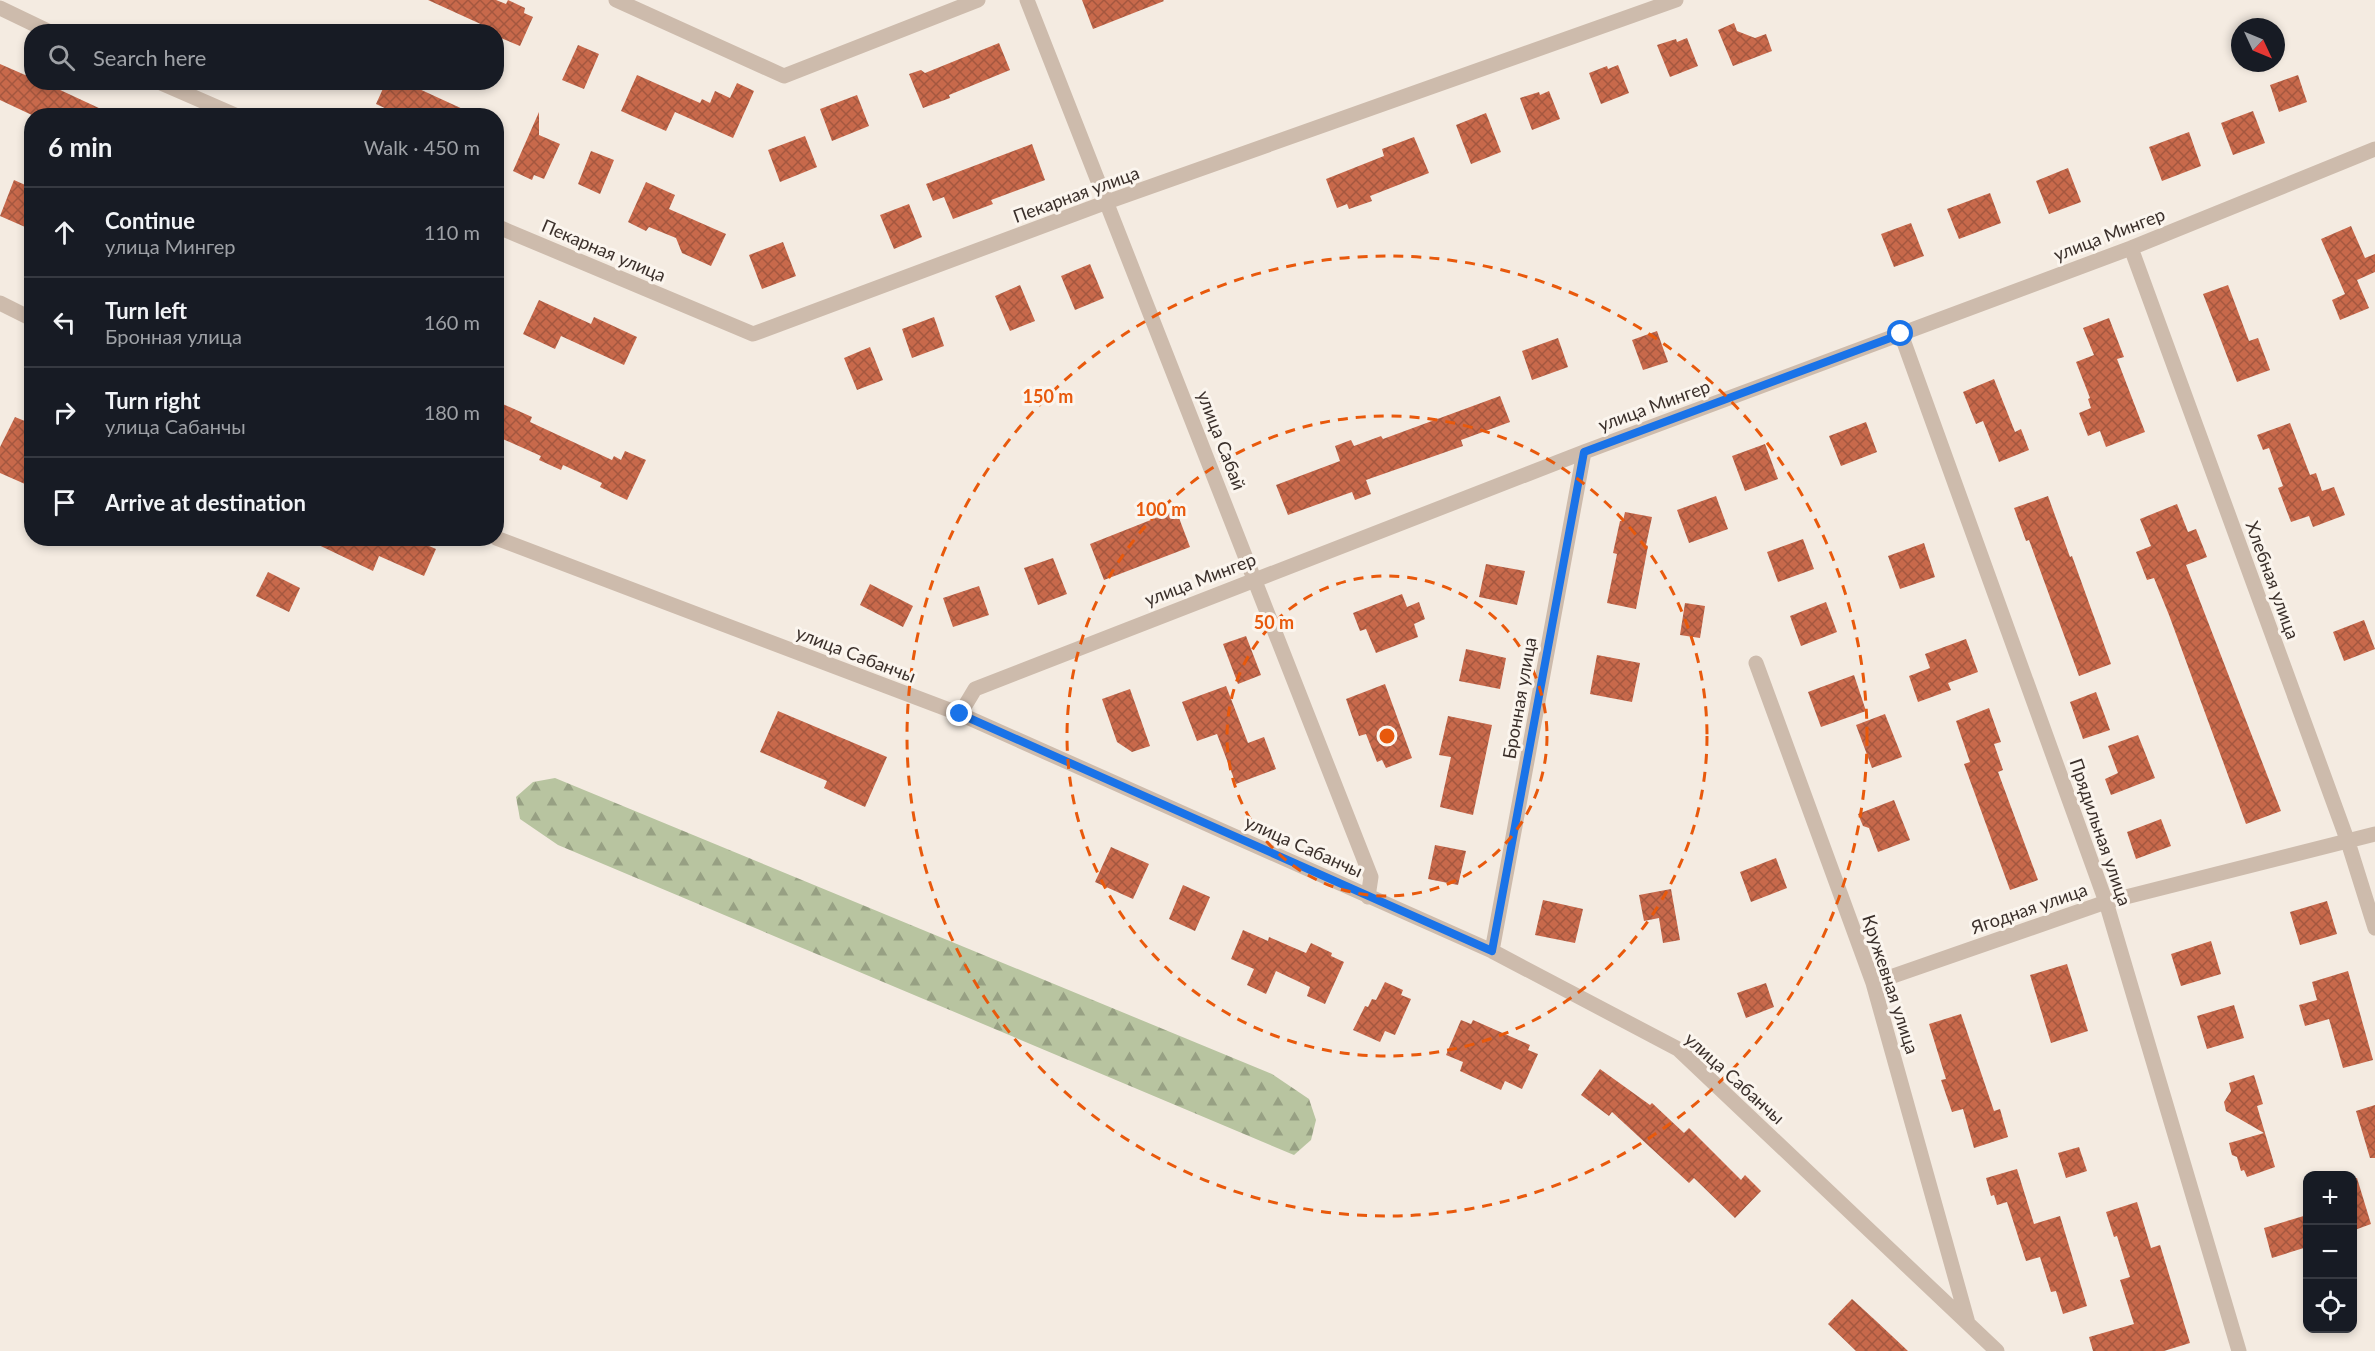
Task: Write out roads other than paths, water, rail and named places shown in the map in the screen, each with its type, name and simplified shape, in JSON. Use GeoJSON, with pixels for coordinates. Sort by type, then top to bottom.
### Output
{"type":"FeatureCollection","features":[{"type":"Feature","properties":{"kind":"street"},"geometry":{"type":"LineString","coordinates":[[616,0],[784,76],[978,0]]}},
{"type":"Feature","properties":{"kind":"street","name":"улица Сабай"},"geometry":{"type":"LineString","coordinates":[[1027,0],[1371,878],[1368,897]]}},
{"type":"Feature","properties":{"kind":"street","name":"Пекарная улица"},"geometry":{"type":"LineString","coordinates":[[504,229],[753,334],[1107,202],[1676,0]]}},
{"type":"Feature","properties":{"kind":"street"},"geometry":{"type":"LineString","coordinates":[[0,8],[33,24]]}},
{"type":"Feature","properties":{"kind":"street"},"geometry":{"type":"LineString","coordinates":[[177,90],[219,108]]}},
{"type":"Feature","properties":{"kind":"street","name":"улица Мингер"},"geometry":{"type":"LineString","coordinates":[[960,714],[975,688],[1584,452],[2131,248],[2375,151]]}},
{"type":"Feature","properties":{"kind":"street","name":"Хлебная улица"},"geometry":{"type":"LineString","coordinates":[[2131,248],[2348,842],[2375,928]]}},
{"type":"Feature","properties":{"kind":"street"},"geometry":{"type":"LineString","coordinates":[[0,303],[24,314]]}},
{"type":"Feature","properties":{"kind":"street","name":"Прядильная улица"},"geometry":{"type":"LineString","coordinates":[[1901,334],[2106,902],[2239,1351]]}},
{"type":"Feature","properties":{"kind":"street","name":"Бронная улица"},"geometry":{"type":"LineString","coordinates":[[1492,951],[1584,452]]}},
{"type":"Feature","properties":{"kind":"street","name":"улица Сабанчы"},"geometry":{"type":"LineString","coordinates":[[504,541],[960,714],[1492,951],[1678,1048],[1997,1351]]}},
{"type":"Feature","properties":{"kind":"street","name":"Кружевная улица"},"geometry":{"type":"LineString","coordinates":[[1756,663],[1873,983],[1968,1323]]}},
{"type":"Feature","properties":{"kind":"street","name":"Ягодная улица"},"geometry":{"type":"LineString","coordinates":[[1873,983],[2106,902],[2375,834]]}}]}
